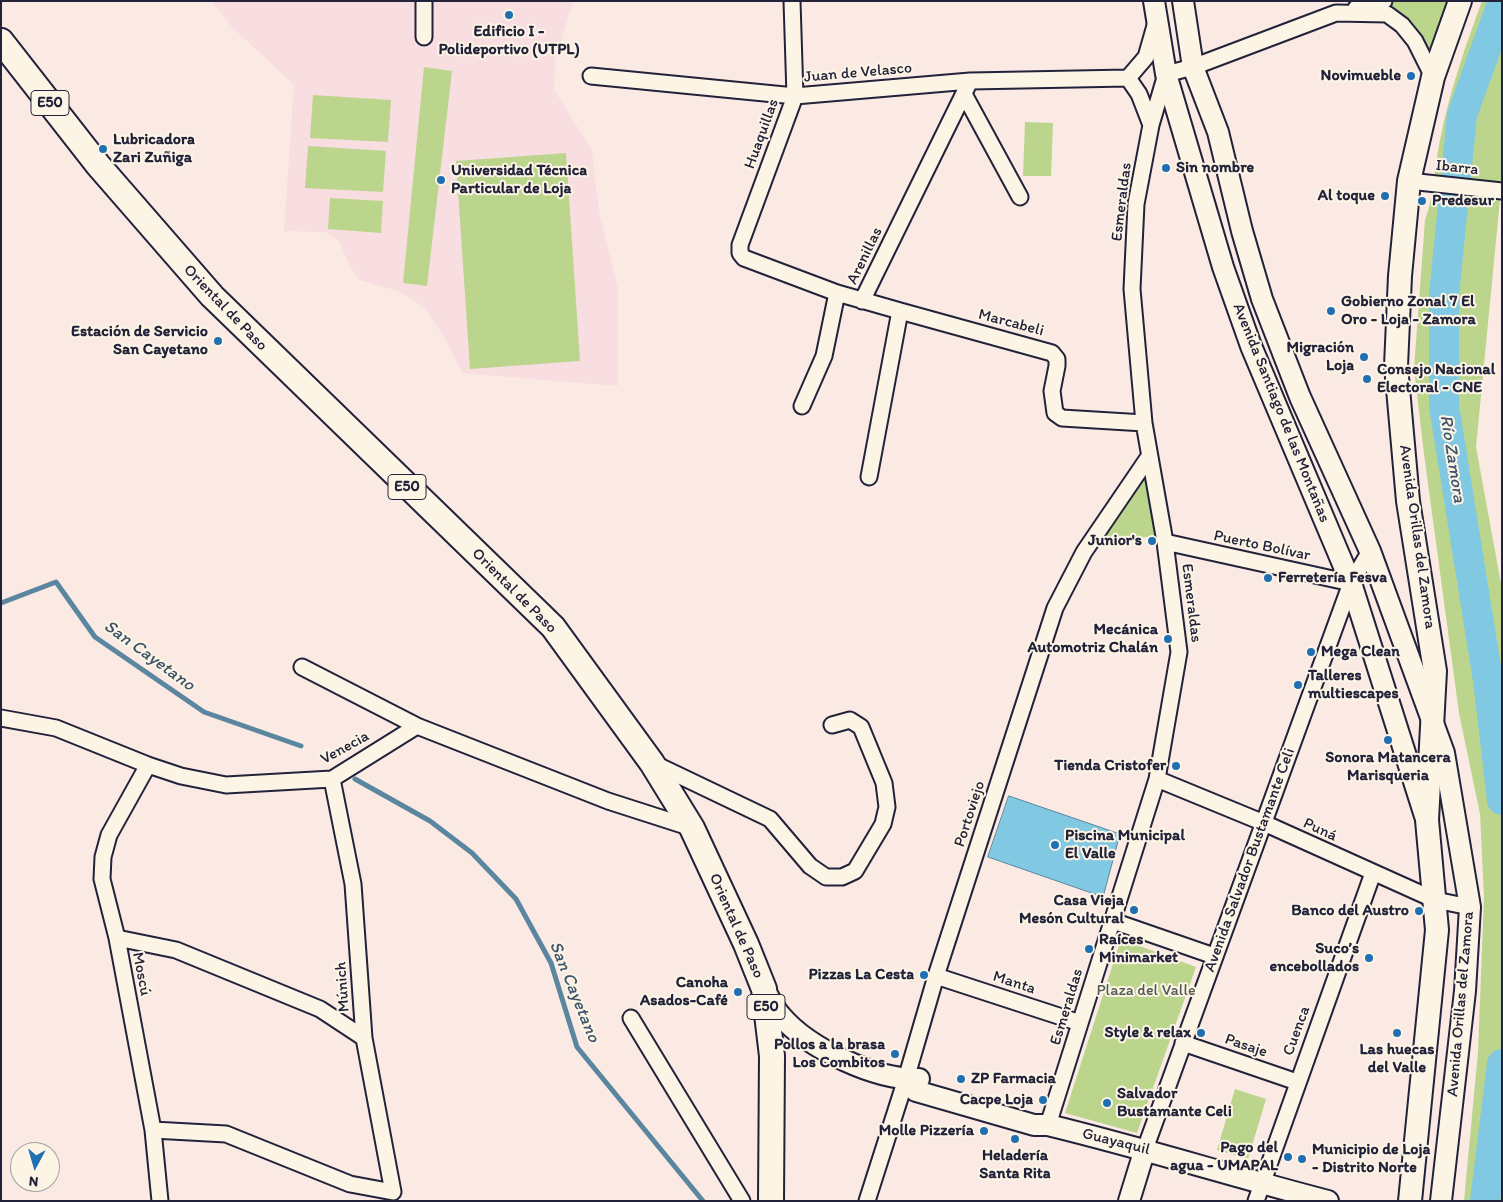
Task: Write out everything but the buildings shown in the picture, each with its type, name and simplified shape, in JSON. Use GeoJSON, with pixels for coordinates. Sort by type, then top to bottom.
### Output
{"type":"FeatureCollection","features":[{"type":"Feature","properties":{"kind":"highway","name":"Oriental de Paso"},"geometry":{"type":"LineString","coordinates":[[1,41],[98,165],[212,296],[552,627],[652,763],[692,828],[746,944],[764,989],[772,1056],[771,1201]]}},
{"type":"Feature","properties":{"kind":"main road","name":"Avenida Santiago de las Montañas"},"geometry":{"type":"LineString","coordinates":[[1183,1],[1193,67],[1218,132],[1242,230],[1262,299],[1300,397],[1370,551],[1433,720]]}},
{"type":"Feature","properties":{"kind":"main road","name":"Avenida Orillas del Zamora"},"geometry":{"type":"LineString","coordinates":[[1410,1201],[1437,930],[1426,820],[1435,671],[1408,500],[1396,366],[1400,276],[1433,77],[1460,1]]}},
{"type":"Feature","properties":{"kind":"main road","name":"Avenida Santiago de las Montañas"},"geometry":{"type":"LineString","coordinates":[[1155,11],[1166,74],[1223,267],[1251,346],[1351,583],[1426,820]]}},
{"type":"Feature","properties":{"kind":"main road","name":"Avenida Orillas del Zamora"},"geometry":{"type":"LineString","coordinates":[[1433,720],[1444,753],[1470,907],[1465,991],[1441,1201]]}},
{"type":"Feature","properties":{"kind":"main road","name":"Guayaquil"},"geometry":{"type":"LineString","coordinates":[[764,989],[781,1016],[825,1052],[855,1064],[906,1079],[920,1079],[1038,1114],[1048,1125],[1145,1149],[1259,1192],[1328,1201]]}},
{"type":"Feature","properties":{"kind":"main road","name":"Avenida Salvador Bustamante Celi"},"geometry":{"type":"LineString","coordinates":[[1129,1201],[1145,1149]]}},
{"type":"Feature","properties":{"kind":"street"},"geometry":{"type":"LineString","coordinates":[[424,1],[424,37]]}},
{"type":"Feature","properties":{"kind":"street","name":"Huaquillas"},"geometry":{"type":"LineString","coordinates":[[792,1],[795,96],[740,245],[740,253],[744,258],[837,293]]}},
{"type":"Feature","properties":{"kind":"street"},"geometry":{"type":"LineString","coordinates":[[1166,74],[1193,67],[1335,7],[1384,1]]}},
{"type":"Feature","properties":{"kind":"street"},"geometry":{"type":"LineString","coordinates":[[1335,7],[1387,14],[1402,25],[1415,40],[1433,77]]}},
{"type":"Feature","properties":{"kind":"street"},"geometry":{"type":"LineString","coordinates":[[1151,125],[1139,94],[1128,78],[1146,57],[1155,11]]}},
{"type":"Feature","properties":{"kind":"street","name":"Esmeraldas"},"geometry":{"type":"LineString","coordinates":[[1048,1125],[1156,780],[1167,732],[1179,652],[1165,542],[1148,458],[1132,289],[1136,204],[1151,125],[1166,74]]}},
{"type":"Feature","properties":{"kind":"street","name":"Juan de Velasco"},"geometry":{"type":"LineString","coordinates":[[591,76],[795,96],[1128,78]]}},
{"type":"Feature","properties":{"kind":"street"},"geometry":{"type":"LineString","coordinates":[[967,88],[1020,197]]}},
{"type":"Feature","properties":{"kind":"street","name":"Arenillas"},"geometry":{"type":"LineString","coordinates":[[900,311],[862,301],[967,88]]}},
{"type":"Feature","properties":{"kind":"street","name":"Ibarra"},"geometry":{"type":"LineString","coordinates":[[1417,182],[1500,190]]}},
{"type":"Feature","properties":{"kind":"street"},"geometry":{"type":"LineString","coordinates":[[802,406],[824,356],[837,293],[862,301]]}},
{"type":"Feature","properties":{"kind":"street"},"geometry":{"type":"LineString","coordinates":[[869,477],[900,311]]}},
{"type":"Feature","properties":{"kind":"street","name":"Marcabeli"},"geometry":{"type":"LineString","coordinates":[[900,311],[1052,353],[1057,359],[1052,391],[1053,406],[1055,413],[1062,418],[1144,423]]}},
{"type":"Feature","properties":{"kind":"street","name":"Portoviejo"},"geometry":{"type":"LineString","coordinates":[[867,1201],[906,1079],[936,976],[1055,608],[1090,544],[1148,458]]}},
{"type":"Feature","properties":{"kind":"street","name":"Puerto Bolívar"},"geometry":{"type":"LineString","coordinates":[[1165,542],[1351,583]]}},
{"type":"Feature","properties":{"kind":"street","name":"Avenida Salvador Bustamante Celi"},"geometry":{"type":"LineString","coordinates":[[1145,1149],[1351,583],[1370,551]]}},
{"type":"Feature","properties":{"kind":"street"},"geometry":{"type":"LineString","coordinates":[[302,667],[417,726],[608,801],[692,828]]}},
{"type":"Feature","properties":{"kind":"street","name":"Venecia"},"geometry":{"type":"LineString","coordinates":[[1,718],[56,728],[148,765],[182,776],[226,785],[332,779],[417,726]]}},
{"type":"Feature","properties":{"kind":"street"},"geometry":{"type":"LineString","coordinates":[[652,763],[770,819],[810,866],[826,877],[842,877],[855,871],[883,824],[887,807],[884,783],[861,727],[850,720],[832,725]]}},
{"type":"Feature","properties":{"kind":"street","name":"Moscú"},"geometry":{"type":"LineString","coordinates":[[148,765],[109,836],[103,857],[102,879],[117,938],[153,1130],[160,1201]]}},
{"type":"Feature","properties":{"kind":"street","name":"Múnich"},"geometry":{"type":"LineString","coordinates":[[153,1130],[226,1134],[350,1184],[393,1192],[364,1038],[353,884],[332,779]]}},
{"type":"Feature","properties":{"kind":"street","name":"Puná"},"geometry":{"type":"LineString","coordinates":[[1156,780],[1264,823],[1435,900],[1470,907]]}},
{"type":"Feature","properties":{"kind":"street","name":"Cuenca"},"geometry":{"type":"LineString","coordinates":[[1259,1192],[1373,873]]}},
{"type":"Feature","properties":{"kind":"street"},"geometry":{"type":"LineString","coordinates":[[1113,921],[1214,956]]}},
{"type":"Feature","properties":{"kind":"street"},"geometry":{"type":"LineString","coordinates":[[117,938],[176,950],[320,1009],[364,1038]]}},
{"type":"Feature","properties":{"kind":"street","name":"Manta"},"geometry":{"type":"LineString","coordinates":[[936,976],[1080,1023]]}},
{"type":"Feature","properties":{"kind":"street"},"geometry":{"type":"LineString","coordinates":[[632,1018],[742,1201]]}},
{"type":"Feature","properties":{"kind":"street","name":"Pasaje"},"geometry":{"type":"LineString","coordinates":[[1183,1043],[1297,1082]]}},
{"type":"Feature","properties":{"kind":"shaded area","name":"Universidad Técnica Particular de Loja"},"geometry":{"type":"Polygon","coordinates":[[[212,1],[573,1],[555,60],[554,90],[592,150],[599,211],[618,289],[618,386],[462,373],[446,340],[424,307],[398,291],[359,280],[349,264],[339,241],[325,232],[284,231],[294,85],[231,26],[212,1]]]}},
{"type":"Feature","properties":{"kind":"green space"},"geometry":{"type":"Polygon","coordinates":[[[1384,1],[1460,1],[1433,77],[1402,25],[1384,1]]]}},
{"type":"Feature","properties":{"kind":"green space"},"geometry":{"type":"Polygon","coordinates":[[[1482,1],[1502,1],[1502,179],[1476,447],[1502,589],[1502,1201],[1464,1201],[1478,1052],[1484,897],[1480,814],[1459,713],[1414,369],[1425,220],[1447,108],[1463,54],[1482,1]]]}},
{"type":"Feature","properties":{"kind":"green space"},"geometry":{"type":"Polygon","coordinates":[[[424,67],[452,71],[427,286],[403,283],[424,67]]]}},
{"type":"Feature","properties":{"kind":"green space"},"geometry":{"type":"Polygon","coordinates":[[[313,95],[391,100],[388,142],[310,138],[313,95]]]}},
{"type":"Feature","properties":{"kind":"green space"},"geometry":{"type":"Polygon","coordinates":[[[1025,122],[1053,123],[1051,176],[1023,176],[1025,122]]]}},
{"type":"Feature","properties":{"kind":"green space"},"geometry":{"type":"Polygon","coordinates":[[[308,146],[386,151],[383,192],[305,188],[308,146]]]}},
{"type":"Feature","properties":{"kind":"green space"},"geometry":{"type":"Polygon","coordinates":[[[566,153],[580,361],[470,369],[456,161],[566,153]]]}},
{"type":"Feature","properties":{"kind":"green space"},"geometry":{"type":"Polygon","coordinates":[[[330,198],[383,201],[381,233],[328,229],[330,198]]]}},
{"type":"Feature","properties":{"kind":"green space"},"geometry":{"type":"Polygon","coordinates":[[[1148,458],[1163,535],[1090,544],[1148,458]]]}},
{"type":"Feature","properties":{"kind":"green space","name":"Plaza del Valle"},"geometry":{"type":"Polygon","coordinates":[[[1121,939],[1196,967],[1137,1133],[1065,1113],[1121,939]]]}},
{"type":"Feature","properties":{"kind":"green space"},"geometry":{"type":"Polygon","coordinates":[[[1235,1089],[1266,1099],[1248,1159],[1217,1150],[1235,1089]]]}},
{"type":"Feature","properties":{"kind":"water","name":"Piscina Municipal El Valle"},"geometry":{"type":"Polygon","coordinates":[[[1009,796],[1120,834],[1103,897],[988,857],[1009,796]]]}},
{"type":"Feature","properties":{"kind":"waterway","name":"Río Zamora"},"geometry":{"type":"LineString","coordinates":[[1502,4],[1462,115],[1444,295],[1444,406],[1488,680],[1502,800]]}},
{"type":"Feature","properties":{"kind":"waterway","name":"San Cayetano"},"geometry":{"type":"LineString","coordinates":[[1,603],[56,582],[95,637],[204,712],[301,746]]}},
{"type":"Feature","properties":{"kind":"waterway","name":"San Cayetano"},"geometry":{"type":"LineString","coordinates":[[355,779],[430,821],[472,853],[516,899],[551,963],[577,1047],[703,1201]]}},
{"type":"Feature","properties":{"kind":"waterway","name":"Río Zamora"},"geometry":{"type":"LineString","coordinates":[[1485,1201],[1502,1064]]}},
{"type":"Feature","properties":{"kind":"place","name":"Edificio I - Polideportivo (UTPL)"},"geometry":{"type":"Point","coordinates":[509,15]}},
{"type":"Feature","properties":{"kind":"place","name":"Novimueble"},"geometry":{"type":"Point","coordinates":[1411,76]}},
{"type":"Feature","properties":{"kind":"place","name":"Lubricadora Zari Zuñiga"},"geometry":{"type":"Point","coordinates":[103,149]}},
{"type":"Feature","properties":{"kind":"place","name":"Sin nombre"},"geometry":{"type":"Point","coordinates":[1166,168]}},
{"type":"Feature","properties":{"kind":"place","name":"Universidad Técnica Particular de Loja"},"geometry":{"type":"Point","coordinates":[441,180]}},
{"type":"Feature","properties":{"kind":"place","name":"Al toque"},"geometry":{"type":"Point","coordinates":[1385,196]}},
{"type":"Feature","properties":{"kind":"place","name":"Predesur"},"geometry":{"type":"Point","coordinates":[1422,201]}},
{"type":"Feature","properties":{"kind":"place","name":"Gobierno Zonal 7 El Oro - Loja - Zamora"},"geometry":{"type":"Point","coordinates":[1331,311]}},
{"type":"Feature","properties":{"kind":"place","name":"Estación de Servicio San Cayetano"},"geometry":{"type":"Point","coordinates":[218,341]}},
{"type":"Feature","properties":{"kind":"place","name":"Migración Loja"},"geometry":{"type":"Point","coordinates":[1364,357]}},
{"type":"Feature","properties":{"kind":"place","name":"Consejo Nacional Electoral - CNE"},"geometry":{"type":"Point","coordinates":[1367,379]}},
{"type":"Feature","properties":{"kind":"place","name":"Junior's"},"geometry":{"type":"Point","coordinates":[1152,541]}},
{"type":"Feature","properties":{"kind":"place","name":"Ferretería Fesva"},"geometry":{"type":"Point","coordinates":[1268,578]}},
{"type":"Feature","properties":{"kind":"place","name":"Mecánica Automotriz Chalán"},"geometry":{"type":"Point","coordinates":[1168,639]}},
{"type":"Feature","properties":{"kind":"place","name":"Mega Clean"},"geometry":{"type":"Point","coordinates":[1311,652]}},
{"type":"Feature","properties":{"kind":"place","name":"Talleres multiescapes"},"geometry":{"type":"Point","coordinates":[1298,685]}},
{"type":"Feature","properties":{"kind":"place","name":"Sonora Matancera Marisqueria"},"geometry":{"type":"Point","coordinates":[1388,740]}},
{"type":"Feature","properties":{"kind":"place","name":"Tienda Cristofer"},"geometry":{"type":"Point","coordinates":[1176,766]}},
{"type":"Feature","properties":{"kind":"place","name":"Piscina Municipal El Valle"},"geometry":{"type":"Point","coordinates":[1055,845]}},
{"type":"Feature","properties":{"kind":"place","name":"Casa Vieja Mesón Cultural"},"geometry":{"type":"Point","coordinates":[1134,910]}},
{"type":"Feature","properties":{"kind":"place","name":"Banco del Austro"},"geometry":{"type":"Point","coordinates":[1419,911]}},
{"type":"Feature","properties":{"kind":"place","name":"Raíces Minimarket"},"geometry":{"type":"Point","coordinates":[1089,949]}},
{"type":"Feature","properties":{"kind":"place","name":"Suco’s encebollados"},"geometry":{"type":"Point","coordinates":[1369,958]}},
{"type":"Feature","properties":{"kind":"place","name":"Pizzas La Cesta"},"geometry":{"type":"Point","coordinates":[924,975]}},
{"type":"Feature","properties":{"kind":"place","name":"Canoha Asados-Café"},"geometry":{"type":"Point","coordinates":[738,992]}},
{"type":"Feature","properties":{"kind":"place","name":"Style & relax"},"geometry":{"type":"Point","coordinates":[1201,1033]}},
{"type":"Feature","properties":{"kind":"place","name":"Las huecas del Valle"},"geometry":{"type":"Point","coordinates":[1397,1033]}},
{"type":"Feature","properties":{"kind":"place","name":"Pollos a la brasa Los Combitos"},"geometry":{"type":"Point","coordinates":[895,1054]}},
{"type":"Feature","properties":{"kind":"place","name":"ZP Farmacia"},"geometry":{"type":"Point","coordinates":[961,1079]}},
{"type":"Feature","properties":{"kind":"place","name":"Cacpe Loja"},"geometry":{"type":"Point","coordinates":[1043,1100]}},
{"type":"Feature","properties":{"kind":"place","name":"Salvador Bustamante Celi"},"geometry":{"type":"Point","coordinates":[1107,1103]}},
{"type":"Feature","properties":{"kind":"place","name":"Molle Pizzería"},"geometry":{"type":"Point","coordinates":[984,1131]}},
{"type":"Feature","properties":{"kind":"place","name":"Heladería Santa Rita"},"geometry":{"type":"Point","coordinates":[1015,1139]}},
{"type":"Feature","properties":{"kind":"place","name":"Pago del agua - UMAPAL"},"geometry":{"type":"Point","coordinates":[1288,1157]}},
{"type":"Feature","properties":{"kind":"place","name":"Municipio de Loja - Distrito Norte"},"geometry":{"type":"Point","coordinates":[1302,1159]}}]}
